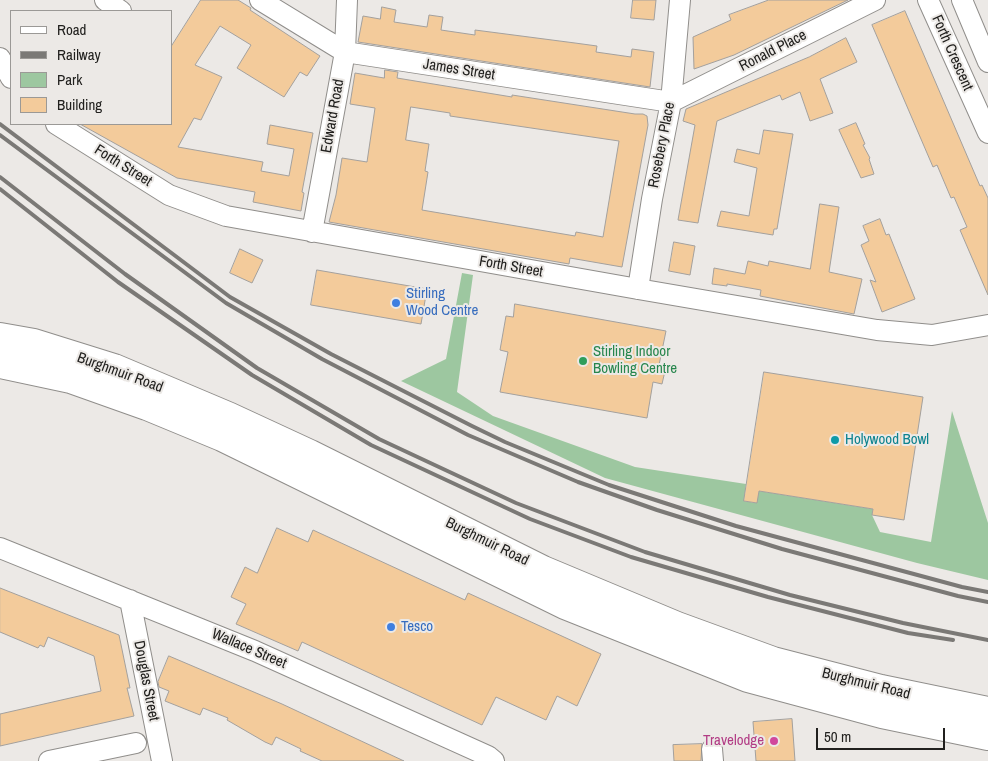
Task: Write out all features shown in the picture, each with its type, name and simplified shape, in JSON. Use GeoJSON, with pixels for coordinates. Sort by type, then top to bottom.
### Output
{"type":"FeatureCollection","features":[{"type":"Feature","properties":{"kind":"main road","name":"Burghmuir Road"},"geometry":{"type":"LineString","coordinates":[[0,337],[34,344],[114,368],[204,406],[310,454],[544,570],[677,626],[773,661],[882,689],[988,711]]}},
{"type":"Feature","properties":{"kind":"main road","name":"Burghmuir Road"},"geometry":{"type":"LineString","coordinates":[[0,364],[71,379],[147,406],[222,437],[565,605],[748,678],[882,714],[988,736]]}},
{"type":"Feature","properties":{"kind":"street"},"geometry":{"type":"LineString","coordinates":[[105,0],[120,10]]}},
{"type":"Feature","properties":{"kind":"street","name":"James Street"},"geometry":{"type":"LineString","coordinates":[[260,0],[345,52],[671,102]]}},
{"type":"Feature","properties":{"kind":"street","name":"Edward Road"},"geometry":{"type":"LineString","coordinates":[[312,232],[345,52],[347,0]]}},
{"type":"Feature","properties":{"kind":"street","name":"Rosebery Place"},"geometry":{"type":"LineString","coordinates":[[638,290],[652,199],[671,102],[680,0]]}},
{"type":"Feature","properties":{"kind":"street","name":"Ronald Place"},"geometry":{"type":"LineString","coordinates":[[671,102],[875,0]]}},
{"type":"Feature","properties":{"kind":"street","name":"Forth Crescent"},"geometry":{"type":"LineString","coordinates":[[928,0],[988,133]]}},
{"type":"Feature","properties":{"kind":"street"},"geometry":{"type":"LineString","coordinates":[[962,0],[988,62]]}},
{"type":"Feature","properties":{"kind":"street"},"geometry":{"type":"LineString","coordinates":[[0,58],[10,76]]}},
{"type":"Feature","properties":{"kind":"street","name":"Forth Street"},"geometry":{"type":"LineString","coordinates":[[58,125],[169,195],[226,216],[638,290],[876,330],[932,335],[988,325]]}},
{"type":"Feature","properties":{"kind":"street","name":"Wallace Street"},"geometry":{"type":"LineString","coordinates":[[0,548],[255,651],[488,756],[494,761]]}},
{"type":"Feature","properties":{"kind":"street","name":"Douglas Street"},"geometry":{"type":"LineString","coordinates":[[130,600],[162,761]]}},
{"type":"Feature","properties":{"kind":"street"},"geometry":{"type":"LineString","coordinates":[[49,761],[136,743]]}},
{"type":"Feature","properties":{"kind":"green space"},"geometry":{"type":"Polygon","coordinates":[[[462,273],[473,275],[457,392],[493,416],[635,467],[746,484],[744,501],[756,503],[759,491],[873,509],[872,515],[880,532],[931,542],[952,411],[988,523],[988,580],[917,563],[605,478],[401,381],[446,359],[462,273]]]}},
{"type":"Feature","properties":{"kind":"building"},"geometry":{"type":"Polygon","coordinates":[[[201,0],[238,0],[320,56],[307,76],[300,72],[284,97],[237,68],[251,45],[220,26],[195,65],[222,77],[201,120],[194,118],[178,147],[263,162],[261,171],[289,176],[294,149],[267,144],[270,125],[313,133],[302,192],[304,193],[301,211],[253,202],[255,192],[177,178],[82,125],[172,125],[172,45],[201,0]]]}},
{"type":"Feature","properties":{"kind":"building"},"geometry":{"type":"Polygon","coordinates":[[[633,0],[656,0],[654,20],[631,18],[633,0]]]}},
{"type":"Feature","properties":{"kind":"building"},"geometry":{"type":"Polygon","coordinates":[[[769,0],[848,0],[734,55],[694,69],[693,37],[731,20],[729,15],[769,0]]]}},
{"type":"Feature","properties":{"kind":"building"},"geometry":{"type":"Polygon","coordinates":[[[382,7],[396,10],[394,22],[427,27],[429,15],[443,17],[441,30],[475,35],[475,30],[597,46],[596,52],[631,57],[632,49],[654,52],[650,87],[358,42],[363,16],[380,19],[382,7]]]}},
{"type":"Feature","properties":{"kind":"building"},"geometry":{"type":"Polygon","coordinates":[[[905,11],[980,186],[982,185],[988,198],[988,295],[960,230],[967,227],[954,197],[951,198],[937,165],[933,167],[872,25],[905,11]]]}},
{"type":"Feature","properties":{"kind":"building"},"geometry":{"type":"Polygon","coordinates":[[[846,38],[857,62],[820,79],[833,113],[810,121],[800,92],[782,100],[780,95],[717,121],[698,223],[678,220],[695,125],[683,121],[686,109],[809,57],[846,38]]]}},
{"type":"Feature","properties":{"kind":"building"},"geometry":{"type":"Polygon","coordinates":[[[385,70],[398,72],[397,78],[512,97],[512,95],[647,116],[648,125],[622,267],[570,258],[569,264],[329,222],[342,158],[367,162],[375,108],[350,104],[355,73],[384,78],[385,70]],[[411,107],[406,140],[429,144],[425,171],[428,172],[422,210],[575,236],[576,232],[603,237],[619,141],[450,116],[450,113],[411,107]]]}},
{"type":"Feature","properties":{"kind":"building"},"geometry":{"type":"Polygon","coordinates":[[[856,123],[865,144],[863,145],[870,158],[874,174],[861,178],[839,130],[856,123]]]}},
{"type":"Feature","properties":{"kind":"building"},"geometry":{"type":"Polygon","coordinates":[[[764,130],[793,134],[777,229],[774,229],[773,235],[717,226],[721,211],[749,216],[757,168],[734,162],[737,149],[759,154],[764,130]]]}},
{"type":"Feature","properties":{"kind":"building"},"geometry":{"type":"Polygon","coordinates":[[[820,204],[839,207],[829,272],[862,279],[854,314],[760,296],[761,290],[727,284],[727,286],[712,284],[714,268],[745,274],[748,261],[768,266],[769,261],[810,269],[820,204]]]}},
{"type":"Feature","properties":{"kind":"building"},"geometry":{"type":"Polygon","coordinates":[[[880,219],[886,235],[889,234],[915,299],[882,312],[870,280],[876,282],[861,245],[869,241],[863,226],[880,219]]]}},
{"type":"Feature","properties":{"kind":"building"},"geometry":{"type":"Polygon","coordinates":[[[674,242],[695,246],[690,275],[669,271],[674,242]]]}},
{"type":"Feature","properties":{"kind":"building"},"geometry":{"type":"Polygon","coordinates":[[[240,249],[263,260],[252,283],[230,273],[240,249]]]}},
{"type":"Feature","properties":{"kind":"building"},"geometry":{"type":"Polygon","coordinates":[[[317,270],[427,289],[421,324],[311,305],[317,270]]]}},
{"type":"Feature","properties":{"kind":"building","name":"Stirling Indoor Bowling Centre"},"geometry":{"type":"Polygon","coordinates":[[[515,304],[666,331],[658,370],[665,371],[662,384],[653,382],[647,418],[500,392],[508,352],[500,350],[506,316],[513,317],[515,304]]]}},
{"type":"Feature","properties":{"kind":"building","name":"Holywood Bowl"},"geometry":{"type":"Polygon","coordinates":[[[764,372],[923,397],[904,520],[872,515],[873,509],[759,491],[757,503],[744,501],[764,372]]]}},
{"type":"Feature","properties":{"kind":"building","name":"Tesco"},"geometry":{"type":"Polygon","coordinates":[[[277,528],[308,542],[313,530],[465,600],[468,593],[601,654],[577,706],[557,696],[546,720],[496,697],[482,725],[302,642],[298,651],[236,624],[246,604],[231,597],[245,567],[257,573],[277,528]]]}},
{"type":"Feature","properties":{"kind":"building"},"geometry":{"type":"Polygon","coordinates":[[[0,588],[119,635],[130,688],[127,688],[134,716],[0,746],[0,714],[101,691],[94,656],[48,637],[44,647],[40,645],[38,648],[0,632],[0,588]]]}},
{"type":"Feature","properties":{"kind":"building"},"geometry":{"type":"Polygon","coordinates":[[[169,656],[282,704],[404,761],[322,761],[276,737],[272,745],[265,742],[227,720],[228,718],[203,708],[200,715],[165,701],[169,691],[159,687],[158,682],[169,656]]]}},
{"type":"Feature","properties":{"kind":"building","name":"Travelodge"},"geometry":{"type":"Polygon","coordinates":[[[792,719],[795,761],[756,761],[753,722],[792,719]]]}},
{"type":"Feature","properties":{"kind":"building"},"geometry":{"type":"Polygon","coordinates":[[[702,744],[701,761],[674,761],[673,745],[702,744]]]}},
{"type":"Feature","properties":{"kind":"railway"},"geometry":{"type":"LineString","coordinates":[[0,124],[230,297],[331,354],[505,442],[609,485],[736,526],[962,587],[988,592]]}},
{"type":"Feature","properties":{"kind":"railway"},"geometry":{"type":"LineString","coordinates":[[0,135],[226,303],[322,359],[468,435],[578,482],[657,510],[782,549],[958,596],[988,602]]}},
{"type":"Feature","properties":{"kind":"railway"},"geometry":{"type":"LineString","coordinates":[[0,177],[125,274],[257,368],[379,439],[516,503],[645,552],[790,595],[903,623],[988,640]]}},
{"type":"Feature","properties":{"kind":"railway"},"geometry":{"type":"LineString","coordinates":[[0,189],[118,282],[252,375],[371,445],[530,519],[631,557],[768,597],[908,633],[953,640]]}},
{"type":"Feature","properties":{"kind":"place","name":"Stirling Wood Centre"},"geometry":{"type":"Point","coordinates":[396,303]}},
{"type":"Feature","properties":{"kind":"place","name":"Stirling Indoor Bowling Centre"},"geometry":{"type":"Point","coordinates":[583,361]}},
{"type":"Feature","properties":{"kind":"place","name":"Holywood Bowl"},"geometry":{"type":"Point","coordinates":[835,440]}},
{"type":"Feature","properties":{"kind":"place","name":"Tesco"},"geometry":{"type":"Point","coordinates":[391,627]}},
{"type":"Feature","properties":{"kind":"place","name":"Travelodge"},"geometry":{"type":"Point","coordinates":[774,741]}}]}
